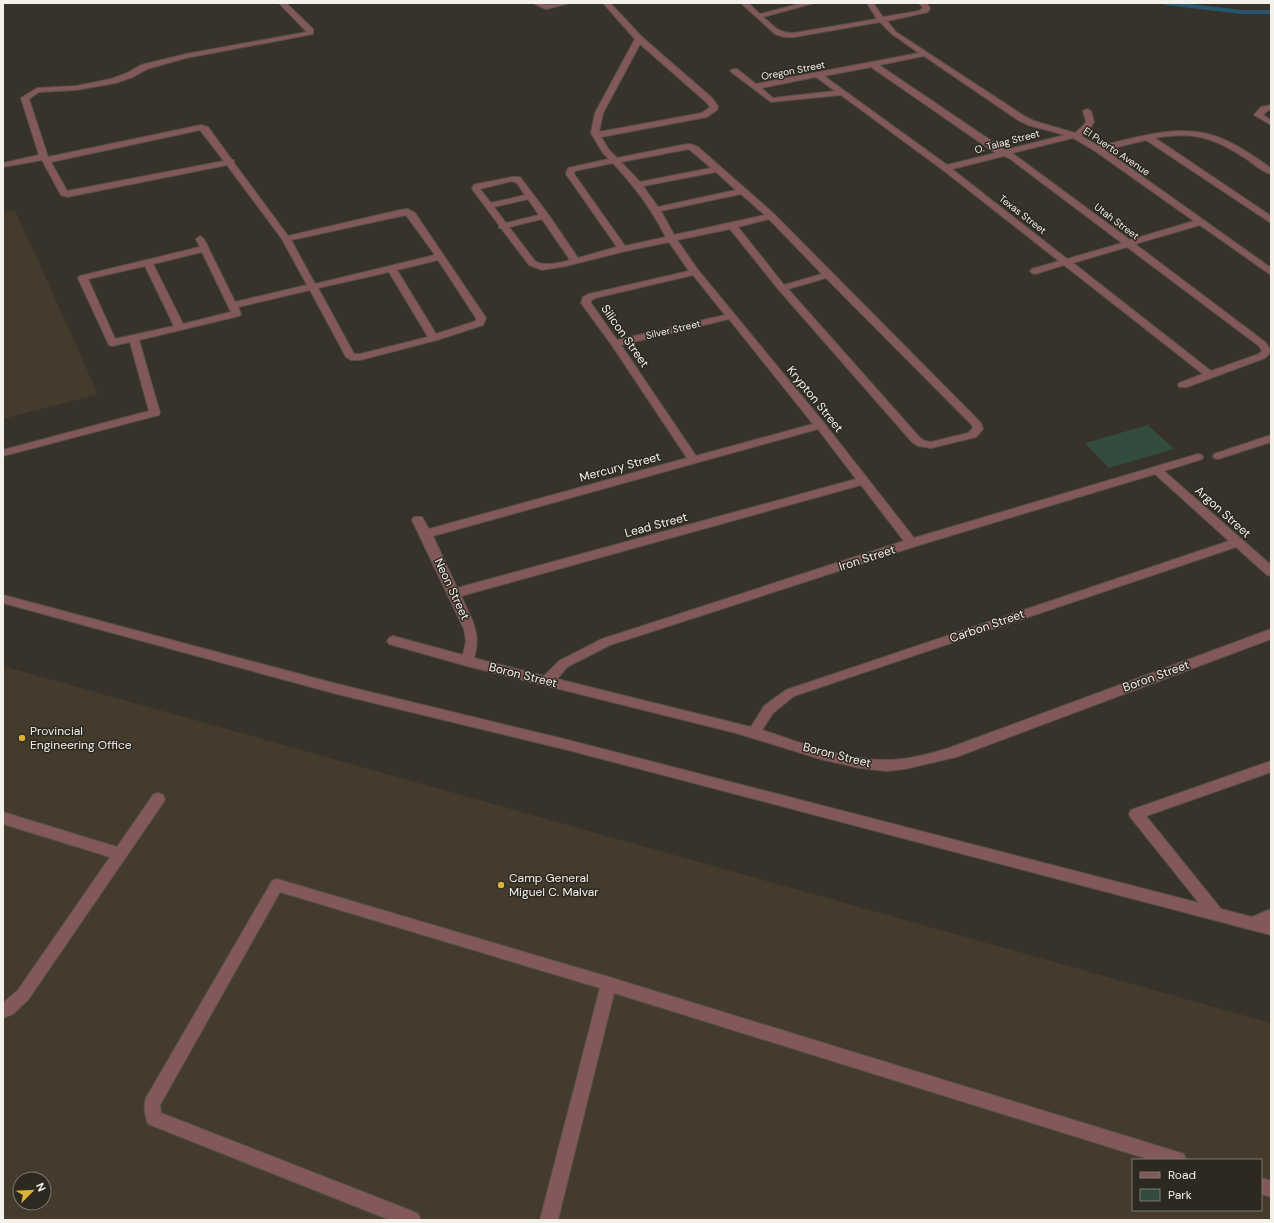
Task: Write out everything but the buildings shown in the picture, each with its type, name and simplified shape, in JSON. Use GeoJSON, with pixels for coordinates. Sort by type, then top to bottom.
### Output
{"type":"FeatureCollection","features":[{"type":"Feature","properties":{"kind":"street"},"geometry":{"type":"LineString","coordinates":[[231,162],[67,194],[64,193],[45,159],[25,98],[37,90],[76,88],[113,81],[130,75],[144,67],[186,56],[311,33],[311,30],[282,3]]}},
{"type":"Feature","properties":{"kind":"street"},"geometry":{"type":"LineString","coordinates":[[536,3],[546,6],[567,3]]}},
{"type":"Feature","properties":{"kind":"street"},"geometry":{"type":"LineString","coordinates":[[606,3],[639,39],[710,100],[714,108],[704,115],[597,135],[595,133],[599,113],[639,39]]}},
{"type":"Feature","properties":{"kind":"street"},"geometry":{"type":"LineString","coordinates":[[744,3],[778,33],[784,36],[921,13],[926,11],[927,8],[922,3]]}},
{"type":"Feature","properties":{"kind":"street"},"geometry":{"type":"LineString","coordinates":[[759,16],[811,3]]}},
{"type":"Feature","properties":{"kind":"street","name":"El Puerto Avenue"},"geometry":{"type":"LineString","coordinates":[[870,3],[881,19],[894,33],[925,54],[1021,118],[1031,123],[1075,135],[1271,272]]}},
{"type":"Feature","properties":{"kind":"street","name":"Oregon Street"},"geometry":{"type":"LineString","coordinates":[[755,87],[820,76],[925,54]]}},
{"type":"Feature","properties":{"kind":"street","name":"Utah Street"},"geometry":{"type":"LineString","coordinates":[[872,64],[997,150],[1012,156],[1130,243],[1262,344],[1267,351],[1262,356],[1183,385]]}},
{"type":"Feature","properties":{"kind":"street"},"geometry":{"type":"LineString","coordinates":[[734,71],[755,87]]}},
{"type":"Feature","properties":{"kind":"street","name":"Texas Street"},"geometry":{"type":"LineString","coordinates":[[820,76],[946,168],[1210,375]]}},
{"type":"Feature","properties":{"kind":"street","name":"Oregon Street"},"geometry":{"type":"LineString","coordinates":[[755,87],[771,100],[842,93]]}},
{"type":"Feature","properties":{"kind":"street"},"geometry":{"type":"LineString","coordinates":[[1271,107],[1264,109],[1258,115],[1271,123]]}},
{"type":"Feature","properties":{"kind":"street"},"geometry":{"type":"LineString","coordinates":[[1075,135],[1085,129],[1090,122],[1087,112]]}},
{"type":"Feature","properties":{"kind":"street"},"geometry":{"type":"LineString","coordinates":[[3,165],[45,159],[201,127],[205,129],[231,162],[286,239],[351,356],[360,356],[434,338],[480,323],[480,318],[412,215],[408,212],[286,239]]}},
{"type":"Feature","properties":{"kind":"street"},"geometry":{"type":"LineString","coordinates":[[1098,150],[1175,132],[1197,134],[1223,142],[1271,172]]}},
{"type":"Feature","properties":{"kind":"street","name":"Krypton Street"},"geometry":{"type":"LineString","coordinates":[[597,135],[606,150],[638,185],[656,210],[672,238],[695,272],[820,425],[912,543]]}},
{"type":"Feature","properties":{"kind":"street","name":"O. Talag Street"},"geometry":{"type":"LineString","coordinates":[[946,168],[1075,135]]}},
{"type":"Feature","properties":{"kind":"street"},"geometry":{"type":"LineString","coordinates":[[1149,138],[1271,220]]}},
{"type":"Feature","properties":{"kind":"street"},"geometry":{"type":"LineString","coordinates":[[623,249],[570,174],[571,170],[690,146],[772,216],[828,275],[976,423],[978,429],[972,435],[930,445],[922,444],[916,440],[782,288],[733,227]]}},
{"type":"Feature","properties":{"kind":"street"},"geometry":{"type":"LineString","coordinates":[[638,185],[718,169]]}},
{"type":"Feature","properties":{"kind":"street"},"geometry":{"type":"LineString","coordinates":[[575,261],[545,216],[517,179],[477,186],[476,189],[502,226],[532,263],[537,267],[545,268],[575,261],[623,249],[672,238],[733,227],[772,216]]}},
{"type":"Feature","properties":{"kind":"street"},"geometry":{"type":"LineString","coordinates":[[656,210],[743,191]]}},
{"type":"Feature","properties":{"kind":"street"},"geometry":{"type":"LineString","coordinates":[[488,206],[530,196]]}},
{"type":"Feature","properties":{"kind":"street"},"geometry":{"type":"LineString","coordinates":[[502,226],[545,216]]}},
{"type":"Feature","properties":{"kind":"street"},"geometry":{"type":"LineString","coordinates":[[1035,271],[1201,222]]}},
{"type":"Feature","properties":{"kind":"street"},"geometry":{"type":"LineString","coordinates":[[200,239],[236,314],[112,343],[83,278],[204,249]]}},
{"type":"Feature","properties":{"kind":"street"},"geometry":{"type":"LineString","coordinates":[[232,306],[439,257]]}},
{"type":"Feature","properties":{"kind":"street"},"geometry":{"type":"LineString","coordinates":[[148,262],[180,327]]}},
{"type":"Feature","properties":{"kind":"street"},"geometry":{"type":"LineString","coordinates":[[392,268],[434,338]]}},
{"type":"Feature","properties":{"kind":"street","name":"Silicon Street"},"geometry":{"type":"LineString","coordinates":[[694,460],[615,343],[586,303],[586,299],[592,296],[695,272]]}},
{"type":"Feature","properties":{"kind":"street"},"geometry":{"type":"LineString","coordinates":[[782,288],[828,275]]}},
{"type":"Feature","properties":{"kind":"street","name":"Silver Street"},"geometry":{"type":"LineString","coordinates":[[615,343],[731,316]]}},
{"type":"Feature","properties":{"kind":"street"},"geometry":{"type":"LineString","coordinates":[[3,453],[155,413],[134,338]]}},
{"type":"Feature","properties":{"kind":"street","name":"Mercury Street"},"geometry":{"type":"LineString","coordinates":[[426,534],[820,425]]}},
{"type":"Feature","properties":{"kind":"street"},"geometry":{"type":"LineString","coordinates":[[1218,456],[1266,440],[1271,449]]}},
{"type":"Feature","properties":{"kind":"street","name":"Iron Street"},"geometry":{"type":"LineString","coordinates":[[547,681],[563,664],[606,642],[912,543],[1198,457]]}},
{"type":"Feature","properties":{"kind":"street","name":"Argon Street"},"geometry":{"type":"LineString","coordinates":[[1157,470],[1271,572]]}},
{"type":"Feature","properties":{"kind":"street","name":"Lead Street"},"geometry":{"type":"LineString","coordinates":[[454,593],[864,482]]}},
{"type":"Feature","properties":{"kind":"street","name":"Neon Street"},"geometry":{"type":"LineString","coordinates":[[418,520],[454,593],[473,637],[472,647],[467,661]]}},
{"type":"Feature","properties":{"kind":"street","name":"Carbon Street"},"geometry":{"type":"LineString","coordinates":[[754,733],[764,713],[775,703],[790,693],[1238,542]]}},
{"type":"Feature","properties":{"kind":"street"},"geometry":{"type":"LineString","coordinates":[[3,599],[337,689],[568,745],[1271,928]]}},
{"type":"Feature","properties":{"kind":"street","name":"Boron Street"},"geometry":{"type":"LineString","coordinates":[[393,641],[754,733],[850,761],[878,765],[906,764],[951,753],[1271,634]]}},
{"type":"Feature","properties":{"kind":"street"},"geometry":{"type":"LineString","coordinates":[[1216,913],[1136,814],[1271,766]]}},
{"type":"Feature","properties":{"kind":"street"},"geometry":{"type":"LineString","coordinates":[[3,1011],[8,1009],[22,995],[158,799]]}},
{"type":"Feature","properties":{"kind":"street"},"geometry":{"type":"LineString","coordinates":[[3,818],[120,854]]}},
{"type":"Feature","properties":{"kind":"street"},"geometry":{"type":"LineString","coordinates":[[412,1220],[154,1118],[152,1104],[277,885],[609,984],[1175,1159]]}},
{"type":"Feature","properties":{"kind":"street"},"geometry":{"type":"LineString","coordinates":[[1253,923],[1271,915]]}},
{"type":"Feature","properties":{"kind":"street"},"geometry":{"type":"LineString","coordinates":[[549,1220],[609,984]]}},
{"type":"Feature","properties":{"kind":"shaded area"},"geometry":{"type":"Polygon","coordinates":[[[15,210],[98,394],[3,419],[3,212],[15,210]]]}},
{"type":"Feature","properties":{"kind":"shaded area","name":"Camp General Miguel C. Malvar"},"geometry":{"type":"Polygon","coordinates":[[[3,666],[1271,1023],[1271,1220],[3,1220],[3,666]]]}},
{"type":"Feature","properties":{"kind":"green space"},"geometry":{"type":"Polygon","coordinates":[[[1148,425],[1174,449],[1109,468],[1085,443],[1148,425]]]}},
{"type":"Feature","properties":{"kind":"waterway"},"geometry":{"type":"LineString","coordinates":[[1166,3],[1241,12],[1271,12]]}},
{"type":"Feature","properties":{"kind":"place","name":"Provincial Engineering Office"},"geometry":{"type":"Point","coordinates":[22,738]}},
{"type":"Feature","properties":{"kind":"place","name":"Camp General Miguel C. Malvar"},"geometry":{"type":"Point","coordinates":[501,885]}}]}
